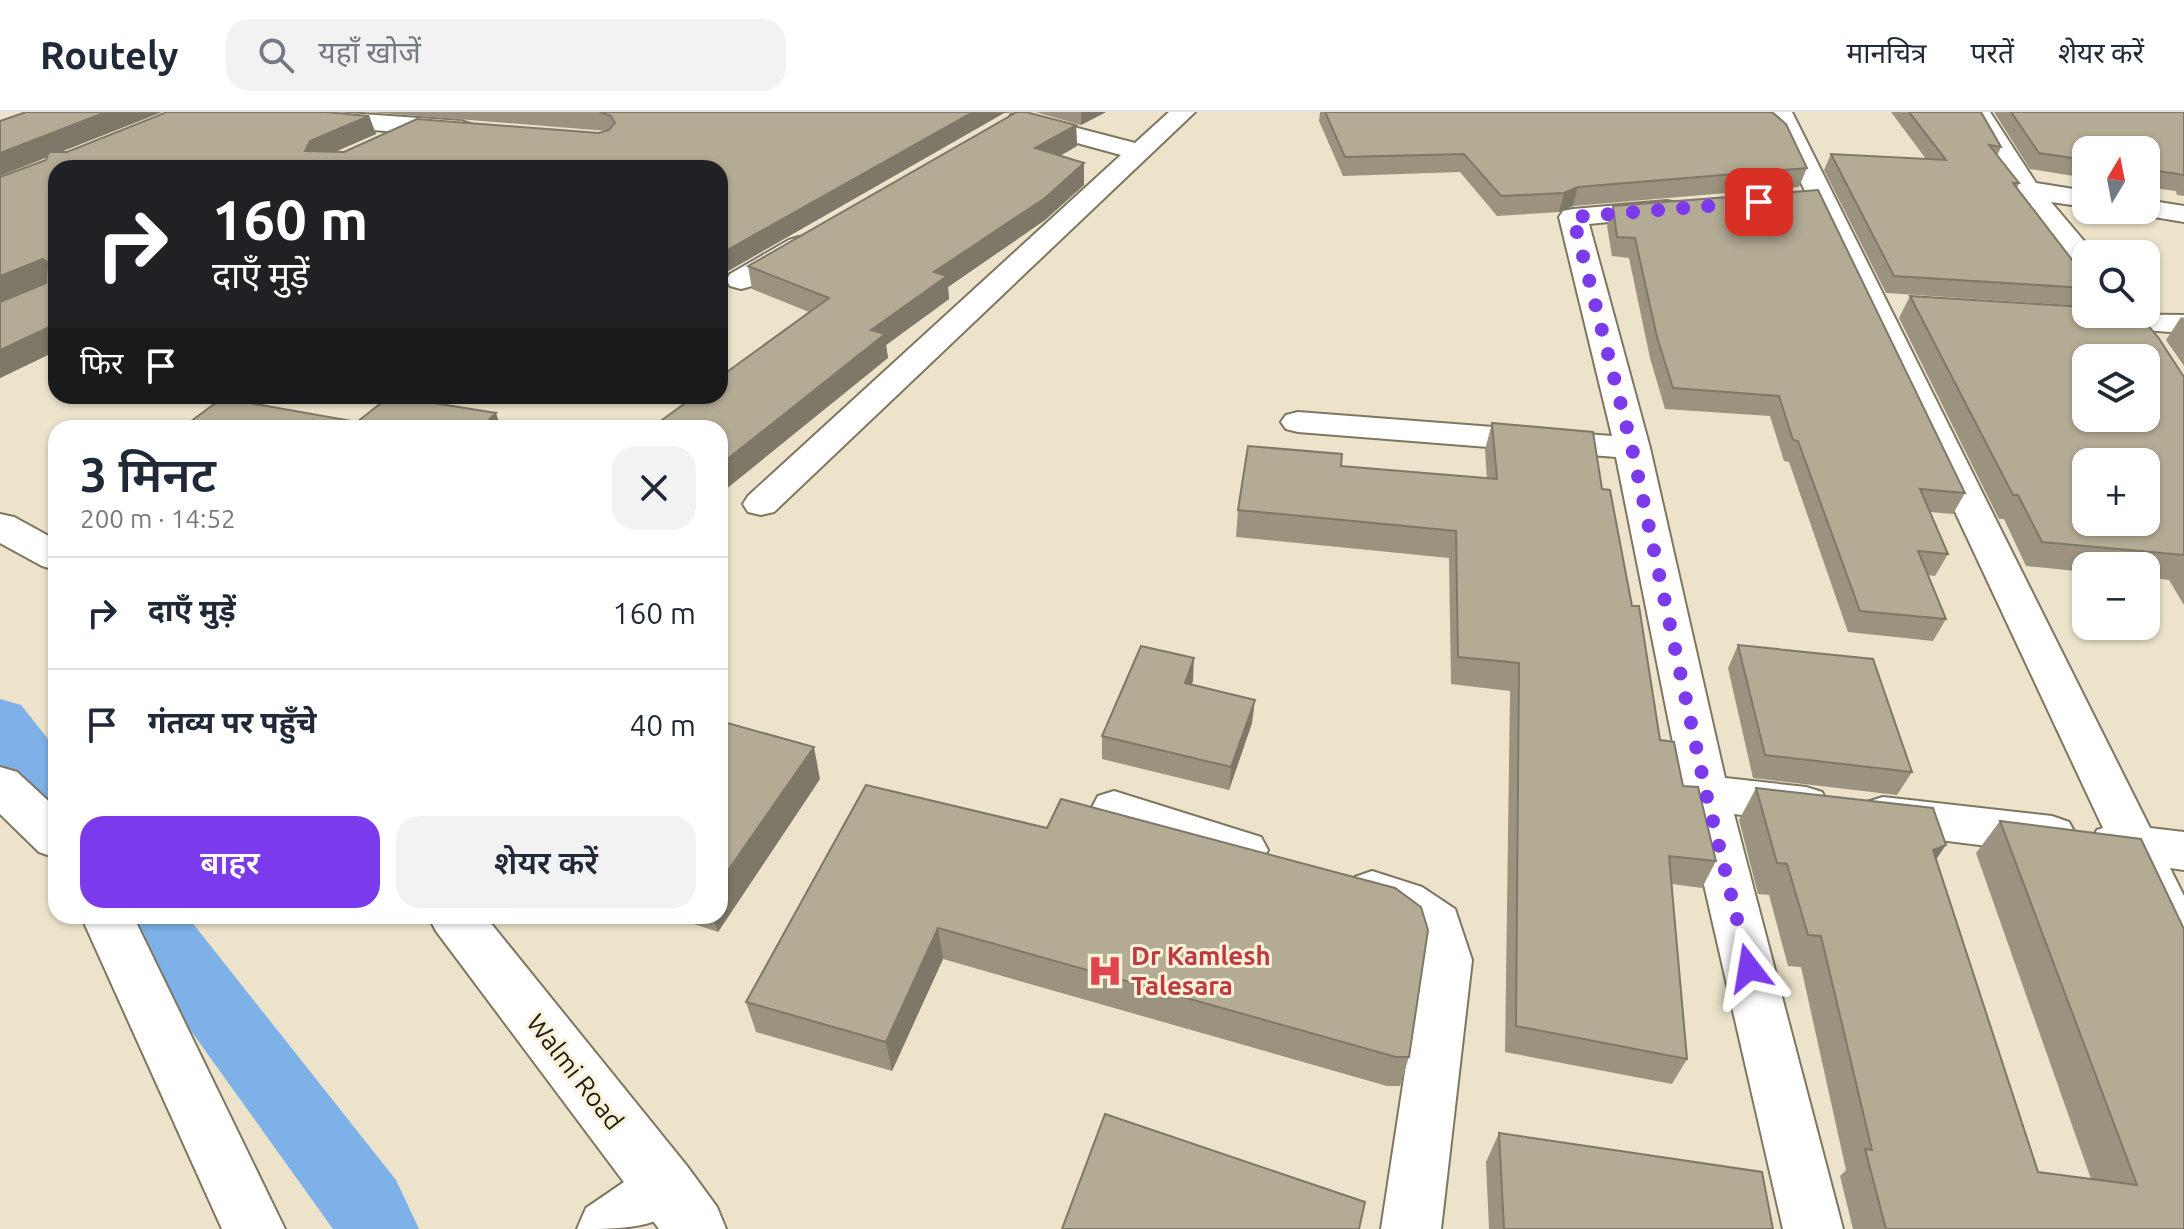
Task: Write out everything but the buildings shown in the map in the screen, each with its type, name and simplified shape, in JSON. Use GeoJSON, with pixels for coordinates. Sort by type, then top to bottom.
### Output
{"type":"FeatureCollection","features":[{"type":"Feature","properties":{"kind":"street"},"geometry":{"type":"LineString","coordinates":[[234,112],[431,119],[483,131]]}},
{"type":"Feature","properties":{"kind":"street"},"geometry":{"type":"LineString","coordinates":[[761,504],[1183,112]]}},
{"type":"Feature","properties":{"kind":"street"},"geometry":{"type":"LineString","coordinates":[[1780,112],[1822,197],[1890,306],[2184,947]]}},
{"type":"Feature","properties":{"kind":"street"},"geometry":{"type":"LineString","coordinates":[[1978,112],[2027,190],[2072,245]]}},
{"type":"Feature","properties":{"kind":"street"},"geometry":{"type":"LineString","coordinates":[[369,150],[431,119]]}},
{"type":"Feature","properties":{"kind":"street"},"geometry":{"type":"LineString","coordinates":[[1000,129],[1014,121],[1027,120],[1139,152]]}},
{"type":"Feature","properties":{"kind":"street"},"geometry":{"type":"LineString","coordinates":[[2027,190],[2072,197]]}},
{"type":"Feature","properties":{"kind":"street"},"geometry":{"type":"LineString","coordinates":[[1775,200],[1822,197]]}},
{"type":"Feature","properties":{"kind":"street"},"geometry":{"type":"LineString","coordinates":[[1697,207],[1573,217],[1632,448],[1706,793],[1813,1229]]}},
{"type":"Feature","properties":{"kind":"street"},"geometry":{"type":"LineString","coordinates":[[2160,210],[2184,214]]}},
{"type":"Feature","properties":{"kind":"street"},"geometry":{"type":"LineString","coordinates":[[741,280],[823,232]]}},
{"type":"Feature","properties":{"kind":"street"},"geometry":{"type":"LineString","coordinates":[[2058,316],[2072,316]]}},
{"type":"Feature","properties":{"kind":"street"},"geometry":{"type":"LineString","coordinates":[[2160,321],[2184,324]]}},
{"type":"Feature","properties":{"kind":"street"},"geometry":{"type":"LineString","coordinates":[[1298,422],[1632,448]]}},
{"type":"Feature","properties":{"kind":"street"},"geometry":{"type":"LineString","coordinates":[[0,526],[48,553]]}},
{"type":"Feature","properties":{"kind":"street"},"geometry":{"type":"LineString","coordinates":[[0,785],[48,830]]}},
{"type":"Feature","properties":{"kind":"street"},"geometry":{"type":"LineString","coordinates":[[1706,793],[2184,851]]}},
{"type":"Feature","properties":{"kind":"street"},"geometry":{"type":"LineString","coordinates":[[1114,809],[1405,901],[1437,924],[1447,960],[1411,1229]]}},
{"type":"Feature","properties":{"kind":"street"},"geometry":{"type":"LineString","coordinates":[[111,924],[254,1229]]}},
{"type":"Feature","properties":{"kind":"street","name":"Walmi Road"},"geometry":{"type":"LineString","coordinates":[[460,924],[681,1208]]}},
{"type":"Feature","properties":{"kind":"street"},"geometry":{"type":"LineString","coordinates":[[607,1229],[681,1208]]}},
{"type":"Feature","properties":{"kind":"waterway"},"geometry":{"type":"LineString","coordinates":[[0,721],[48,784]]}},
{"type":"Feature","properties":{"kind":"waterway"},"geometry":{"type":"LineString","coordinates":[[153,924],[367,1208],[378,1229]]}},
{"type":"Feature","properties":{"kind":"place","name":"Dr Kamlesh Talesara"},"geometry":{"type":"Point","coordinates":[1105,971]}},
{"type":"Feature","properties":{"kind":"route"},"geometry":{"type":"LineString","coordinates":[[1749,968],[1706,793],[1632,448],[1573,217],[1759,202]]}}]}
